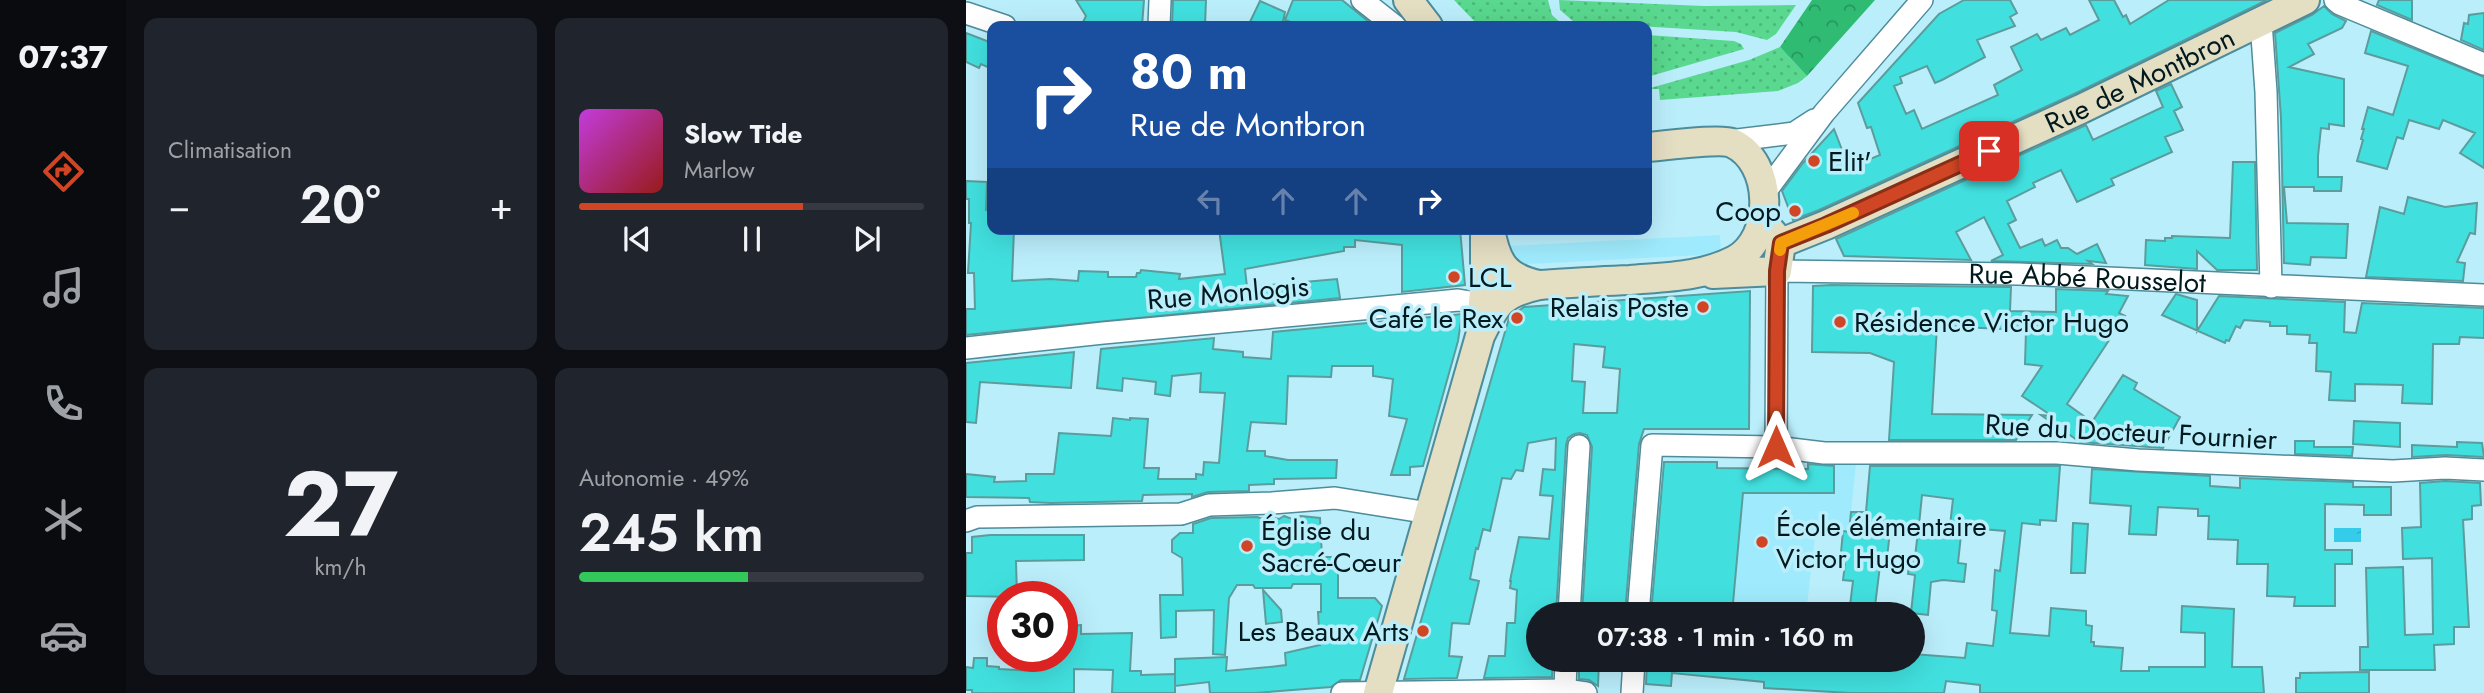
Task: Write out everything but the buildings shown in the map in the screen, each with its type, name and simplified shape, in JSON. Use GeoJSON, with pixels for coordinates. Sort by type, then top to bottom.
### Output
{"type":"FeatureCollection","features":[{"type":"Feature","properties":{"kind":"main road"},"geometry":{"type":"LineString","coordinates":[[1409,0],[1425,21]]}},
{"type":"Feature","properties":{"kind":"main road"},"geometry":{"type":"LineString","coordinates":[[1424,0],[1439,21]]}},
{"type":"Feature","properties":{"kind":"main road","name":"Rue de Montbron"},"geometry":{"type":"LineString","coordinates":[[1781,243],[2081,109],[2305,0]]}},
{"type":"Feature","properties":{"kind":"main road"},"geometry":{"type":"LineString","coordinates":[[1489,305],[1518,290],[1539,285],[1693,275],[1727,264],[1745,253],[1756,239],[1762,208],[1762,178],[1743,149],[1729,141],[1652,147]]}},
{"type":"Feature","properties":{"kind":"main road"},"geometry":{"type":"LineString","coordinates":[[1762,208],[1781,243],[1777,271]]}},
{"type":"Feature","properties":{"kind":"main road"},"geometry":{"type":"LineString","coordinates":[[1379,693],[1489,305],[1487,235]]}},
{"type":"Feature","properties":{"kind":"main road"},"geometry":{"type":"LineString","coordinates":[[1489,235],[1493,250],[1506,270],[1522,281],[1539,285]]}},
{"type":"Feature","properties":{"kind":"main road","name":"Rue Abbé Rousselot"},"geometry":{"type":"LineString","coordinates":[[1693,275],[1777,271]]}},
{"type":"Feature","properties":{"kind":"street"},"geometry":{"type":"LineString","coordinates":[[1159,21],[1160,0]]}},
{"type":"Feature","properties":{"kind":"street"},"geometry":{"type":"LineString","coordinates":[[1362,0],[1389,21]]}},
{"type":"Feature","properties":{"kind":"street"},"geometry":{"type":"LineString","coordinates":[[2335,0],[2484,64]]}},
{"type":"Feature","properties":{"kind":"street"},"geometry":{"type":"LineString","coordinates":[[1762,208],[1824,113],[1922,3]]}},
{"type":"Feature","properties":{"kind":"street"},"geometry":{"type":"LineString","coordinates":[[966,13],[990,21]]}},
{"type":"Feature","properties":{"kind":"street"},"geometry":{"type":"LineString","coordinates":[[2261,22],[2266,92],[2271,287]]}},
{"type":"Feature","properties":{"kind":"street"},"geometry":{"type":"LineString","coordinates":[[1729,141],[1794,133],[1824,113]]}},
{"type":"Feature","properties":{"kind":"street"},"geometry":{"type":"LineString","coordinates":[[1776,447],[1777,271]]}},
{"type":"Feature","properties":{"kind":"street","name":"Rue Abbé Rousselot"},"geometry":{"type":"LineString","coordinates":[[1777,271],[2019,274],[2484,295]]}},
{"type":"Feature","properties":{"kind":"street","name":"Rue Monlogis"},"geometry":{"type":"LineString","coordinates":[[966,348],[1458,300],[1489,305]]}},
{"type":"Feature","properties":{"kind":"street","name":"Rue du Docteur Fournier"},"geometry":{"type":"LineString","coordinates":[[1638,602],[1652,445],[1776,447],[1804,452],[2057,453],[2138,460],[2354,470],[2484,470]]}},
{"type":"Feature","properties":{"kind":"street"},"geometry":{"type":"LineString","coordinates":[[1570,602],[1579,446]]}},
{"type":"Feature","properties":{"kind":"street"},"geometry":{"type":"LineString","coordinates":[[966,521],[977,517],[1181,514],[1209,505],[1335,498],[1429,513]]}},
{"type":"Feature","properties":{"kind":"street"},"geometry":{"type":"LineString","coordinates":[[1569,672],[1574,692]]}},
{"type":"Feature","properties":{"kind":"street"},"geometry":{"type":"LineString","coordinates":[[1632,693],[1633,672]]}},
{"type":"Feature","properties":{"kind":"street"},"geometry":{"type":"LineString","coordinates":[[1342,693],[1586,693]]}},
{"type":"Feature","properties":{"kind":"shaded area"},"geometry":{"type":"Polygon","coordinates":[[[1720,235],[1721,254],[1511,265],[1510,246],[1720,235]]]}},
{"type":"Feature","properties":{"kind":"shaded area","name":"École élémentaire Victor Hugo"},"geometry":{"type":"Polygon","coordinates":[[[1808,463],[1856,464],[1849,532],[1816,529],[1807,602],[1704,602],[1717,469],[1808,469],[1808,463]]]}},
{"type":"Feature","properties":{"kind":"green space"},"geometry":{"type":"Polygon","coordinates":[[[1454,0],[1548,0],[1552,15],[1559,21],[1474,21],[1454,0]]]}},
{"type":"Feature","properties":{"kind":"green space"},"geometry":{"type":"Polygon","coordinates":[[[1559,0],[1704,6],[1796,5],[1776,34],[1767,40],[1736,32],[1652,27],[1652,21],[1573,21],[1560,10],[1559,0]]]}},
{"type":"Feature","properties":{"kind":"green space"},"geometry":{"type":"Polygon","coordinates":[[[1812,0],[1875,0],[1807,76],[1780,47],[1812,0]]]}},
{"type":"Feature","properties":{"kind":"green space"},"geometry":{"type":"Polygon","coordinates":[[[1652,35],[1734,41],[1744,49],[1652,76],[1652,35]]]}},
{"type":"Feature","properties":{"kind":"green space"},"geometry":{"type":"Polygon","coordinates":[[[1780,47],[1807,76],[1778,91],[1660,100],[1659,89],[1652,89],[1652,88],[1749,60],[1780,47]]]}},
{"type":"Feature","properties":{"kind":"water"},"geometry":{"type":"Polygon","coordinates":[[[2334,528],[2361,528],[2361,542],[2334,542],[2334,528]]]}},
{"type":"Feature","properties":{"kind":"slow traffic"},"geometry":{"type":"LineString","coordinates":[[1780,250],[1781,243],[1853,213]]}},
{"type":"Feature","properties":{"kind":"place","name":"Elit'"},"geometry":{"type":"Point","coordinates":[1814,161]}},
{"type":"Feature","properties":{"kind":"place","name":"Coop"},"geometry":{"type":"Point","coordinates":[1795,211]}},
{"type":"Feature","properties":{"kind":"place","name":"LCL"},"geometry":{"type":"Point","coordinates":[1454,277]}},
{"type":"Feature","properties":{"kind":"place","name":"Relais Poste"},"geometry":{"type":"Point","coordinates":[1703,307]}},
{"type":"Feature","properties":{"kind":"place","name":"Café le Rex"},"geometry":{"type":"Point","coordinates":[1517,318]}},
{"type":"Feature","properties":{"kind":"place","name":"Résidence Victor Hugo"},"geometry":{"type":"Point","coordinates":[1840,322]}},
{"type":"Feature","properties":{"kind":"place","name":"École élémentaire Victor Hugo"},"geometry":{"type":"Point","coordinates":[1762,542]}},
{"type":"Feature","properties":{"kind":"place","name":"Église du Sacré-Cœur"},"geometry":{"type":"Point","coordinates":[1247,546]}},
{"type":"Feature","properties":{"kind":"place","name":"Les Beaux Arts"},"geometry":{"type":"Point","coordinates":[1423,631]}},
{"type":"Feature","properties":{"kind":"route"},"geometry":{"type":"LineString","coordinates":[[1776,447],[1777,271],[1781,243],[1989,151]]}}]}
